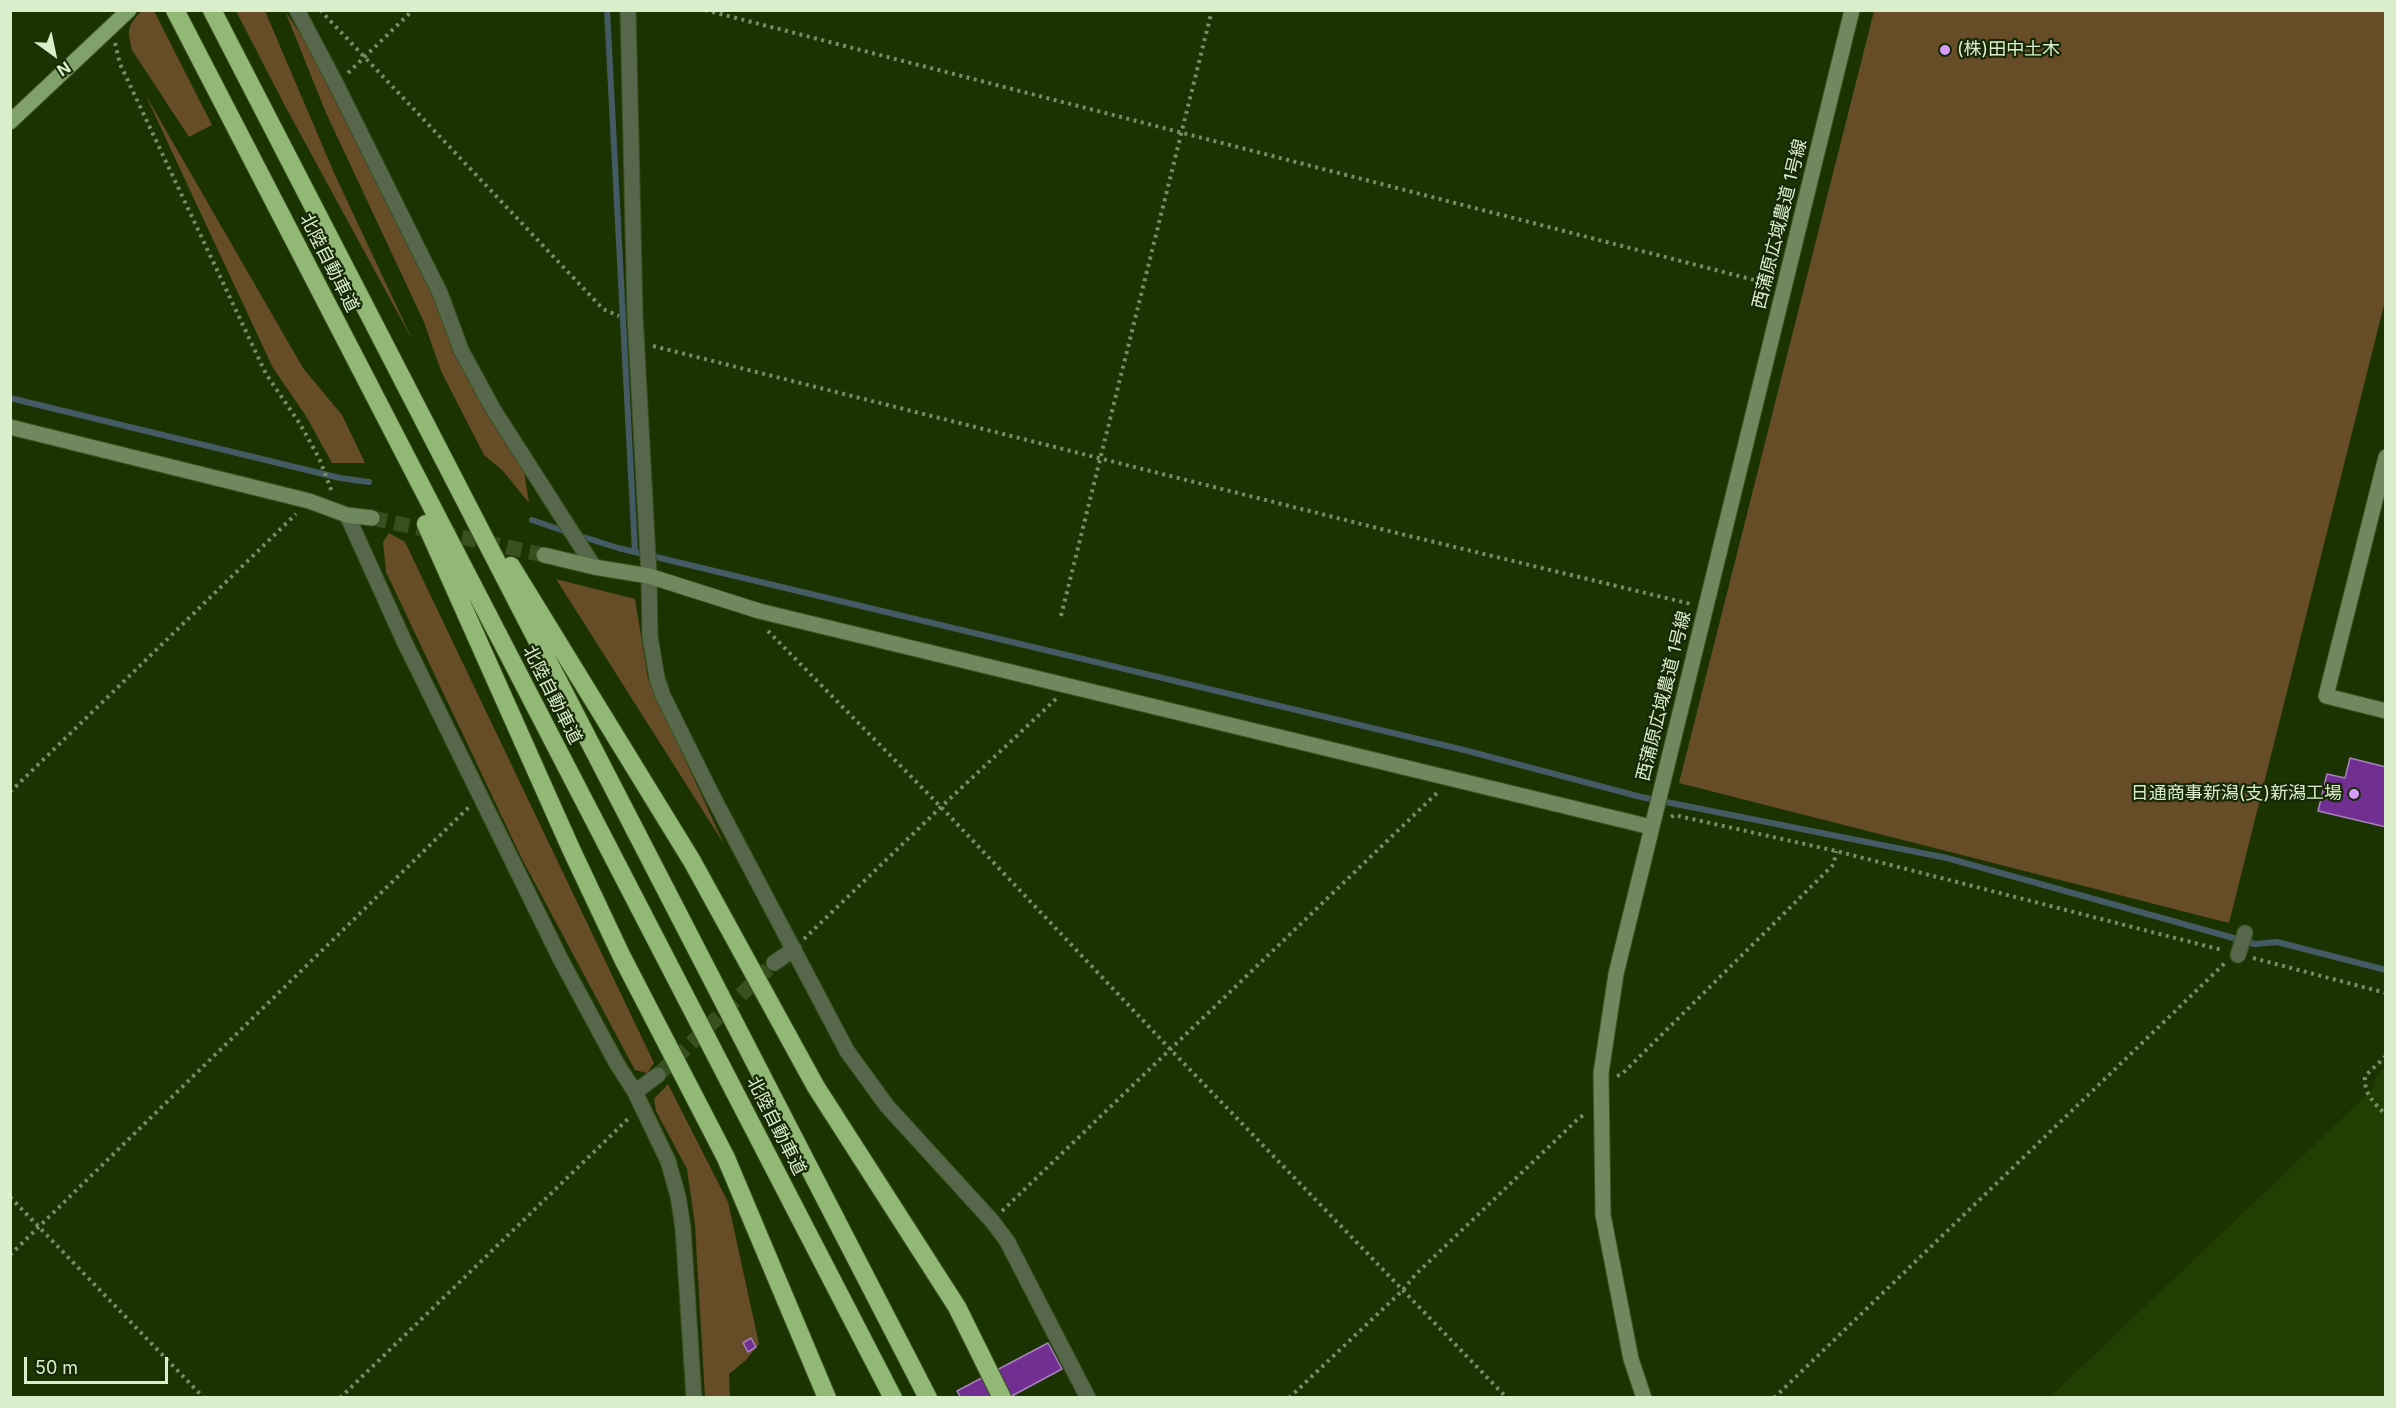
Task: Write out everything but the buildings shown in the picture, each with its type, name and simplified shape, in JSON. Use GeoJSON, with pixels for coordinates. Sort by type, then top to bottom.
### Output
{"type":"FeatureCollection","features":[{"type":"Feature","properties":{"kind":"highway","name":"北陸自動車道"},"geometry":{"type":"LineString","coordinates":[[175,10],[893,1398]]}},
{"type":"Feature","properties":{"kind":"highway","name":"北陸自動車道"},"geometry":{"type":"LineString","coordinates":[[212,10],[928,1398]]}},
{"type":"Feature","properties":{"kind":"highway"},"geometry":{"type":"LineString","coordinates":[[256,167],[299,265],[435,542],[571,849],[622,957],[726,1158],[827,1398]]}},
{"type":"Feature","properties":{"kind":"highway"},"geometry":{"type":"LineString","coordinates":[[434,439],[692,861],[816,1087],[957,1307],[1002,1398]]}},
{"type":"Feature","properties":{"kind":"main road"},"geometry":{"type":"LineString","coordinates":[[10,122],[129,10]]}},
{"type":"Feature","properties":{"kind":"street"},"geometry":{"type":"LineString","coordinates":[[297,10],[440,293],[461,350],[494,409],[594,567]]}},
{"type":"Feature","properties":{"kind":"street"},"geometry":{"type":"LineString","coordinates":[[628,10],[636,340],[649,576],[650,637],[657,678],[663,696],[712,795],[847,1051],[887,1106],[992,1221],[1007,1241],[1088,1398]]}},
{"type":"Feature","properties":{"kind":"street","name":"西蒲原広域農道 1号線"},"geometry":{"type":"LineString","coordinates":[[1644,1398],[1632,1359],[1603,1215],[1602,1080],[1616,974],[1852,10]]}},
{"type":"Feature","properties":{"kind":"street"},"geometry":{"type":"LineString","coordinates":[[10,427],[309,501],[347,515],[372,518]]}},
{"type":"Feature","properties":{"kind":"street"},"geometry":{"type":"LineString","coordinates":[[2385,457],[2326,696],[2385,711]]}},
{"type":"Feature","properties":{"kind":"street"},"geometry":{"type":"LineString","coordinates":[[347,515],[404,641],[561,960],[664,1150],[678,1196],[683,1228],[694,1398]]}},
{"type":"Feature","properties":{"kind":"street"},"geometry":{"type":"LineString","coordinates":[[544,555],[594,567],[649,576],[759,611],[1652,827]]}},
{"type":"Feature","properties":{"kind":"street"},"geometry":{"type":"LineString","coordinates":[[774,963],[794,949]]}},
{"type":"Feature","properties":{"kind":"street"},"geometry":{"type":"LineString","coordinates":[[638,1099],[658,1075]]}},
{"type":"Feature","properties":{"kind":"path"},"geometry":{"type":"LineString","coordinates":[[320,10],[603,309],[616,317],[635,315]]}},
{"type":"Feature","properties":{"kind":"path"},"geometry":{"type":"LineString","coordinates":[[336,84],[414,10]]}},
{"type":"Feature","properties":{"kind":"path"},"geometry":{"type":"LineString","coordinates":[[705,10],[1785,288]]}},
{"type":"Feature","properties":{"kind":"path"},"geometry":{"type":"LineString","coordinates":[[1061,616],[1212,10]]}},
{"type":"Feature","properties":{"kind":"path"},"geometry":{"type":"LineString","coordinates":[[112,28],[120,64],[266,374],[300,424],[319,458],[334,496],[347,515]]}},
{"type":"Feature","properties":{"kind":"path"},"geometry":{"type":"LineString","coordinates":[[636,340],[655,347],[821,390],[1706,607]]}},
{"type":"Feature","properties":{"kind":"path"},"geometry":{"type":"LineString","coordinates":[[10,792],[309,501]]}},
{"type":"Feature","properties":{"kind":"path"},"geometry":{"type":"LineString","coordinates":[[759,611],[761,624],[941,807],[1170,1049],[1507,1398]]}},
{"type":"Feature","properties":{"kind":"path"},"geometry":{"type":"LineString","coordinates":[[794,949],[1071,686]]}},
{"type":"Feature","properties":{"kind":"path"},"geometry":{"type":"LineString","coordinates":[[992,1221],[1450,778]]}},
{"type":"Feature","properties":{"kind":"path"},"geometry":{"type":"LineString","coordinates":[[10,1255],[480,796]]}},
{"type":"Feature","properties":{"kind":"path"},"geometry":{"type":"LineString","coordinates":[[1652,827],[1674,815],[1836,851],[2241,945],[2385,993]]}},
{"type":"Feature","properties":{"kind":"path"},"geometry":{"type":"LineString","coordinates":[[1602,1080],[1622,1074],[1834,864],[1836,851]]}},
{"type":"Feature","properties":{"kind":"path"},"geometry":{"type":"LineString","coordinates":[[1774,1398],[2241,945]]}},
{"type":"Feature","properties":{"kind":"path"},"geometry":{"type":"LineString","coordinates":[[2385,1056],[2365,1076],[2364,1087],[2369,1098],[2385,1115]]}},
{"type":"Feature","properties":{"kind":"path"},"geometry":{"type":"LineString","coordinates":[[340,1398],[638,1099]]}},
{"type":"Feature","properties":{"kind":"path"},"geometry":{"type":"LineString","coordinates":[[1289,1398],[1579,1118],[1602,1106]]}},
{"type":"Feature","properties":{"kind":"path"},"geometry":{"type":"LineString","coordinates":[[10,1197],[204,1398]]}},
{"type":"Feature","properties":{"kind":"shaded area"},"geometry":{"type":"Polygon","coordinates":[[[141,11],[154,11],[212,125],[189,137],[132,50],[129,29],[141,11]]]}},
{"type":"Feature","properties":{"kind":"shaded area"},"geometry":{"type":"Polygon","coordinates":[[[236,11],[265,11],[335,175],[413,341],[284,104],[236,11]]]}},
{"type":"Feature","properties":{"kind":"shaded area"},"geometry":{"type":"Polygon","coordinates":[[[285,11],[305,41],[347,120],[524,471],[529,503],[503,471],[484,455],[441,371],[424,322],[326,113],[285,11]]]}},
{"type":"Feature","properties":{"kind":"shaded area"},"geometry":{"type":"Polygon","coordinates":[[[1874,11],[2385,11],[2385,301],[2229,923],[1679,783],[1874,11]]]}},
{"type":"Feature","properties":{"kind":"shaded area"},"geometry":{"type":"Polygon","coordinates":[[[145,94],[303,368],[342,415],[365,463],[332,463],[306,416],[273,368],[145,94]]]}},
{"type":"Feature","properties":{"kind":"shaded area"},"geometry":{"type":"Polygon","coordinates":[[[389,533],[405,542],[654,1063],[647,1073],[635,1070],[521,857],[386,572],[383,542],[389,533]]]}},
{"type":"Feature","properties":{"kind":"shaded area"},"geometry":{"type":"Polygon","coordinates":[[[556,579],[635,599],[648,679],[724,844],[556,579]]]}},
{"type":"Feature","properties":{"kind":"shaded area"},"geometry":{"type":"Polygon","coordinates":[[[2385,1067],[2385,1397],[2050,1397],[2373,1089],[2376,1076],[2385,1067]]]}},
{"type":"Feature","properties":{"kind":"shaded area"},"geometry":{"type":"Polygon","coordinates":[[[668,1084],[728,1202],[759,1344],[746,1360],[729,1374],[730,1397],[705,1397],[695,1225],[687,1169],[656,1111],[654,1099],[668,1084]]]}},
{"type":"Feature","properties":{"kind":"waterway"},"geometry":{"type":"LineString","coordinates":[[607,10],[635,552]]}},
{"type":"Feature","properties":{"kind":"waterway"},"geometry":{"type":"LineString","coordinates":[[10,398],[340,478],[369,482]]}},
{"type":"Feature","properties":{"kind":"waterway"},"geometry":{"type":"LineString","coordinates":[[532,520],[567,532]]}},
{"type":"Feature","properties":{"kind":"waterway"},"geometry":{"type":"LineString","coordinates":[[577,535],[618,548],[1464,750],[1641,797],[1947,858],[2255,944],[2277,942],[2386,970]]}},
{"type":"Feature","properties":{"kind":"tunnel"},"geometry":{"type":"LineString","coordinates":[[372,518],[544,555]]}},
{"type":"Feature","properties":{"kind":"tunnel"},"geometry":{"type":"LineString","coordinates":[[658,1075],[774,963]]}},
{"type":"Feature","properties":{"kind":"place","name":"(株)田中土木"},"geometry":{"type":"Point","coordinates":[1945,50]}},
{"type":"Feature","properties":{"kind":"place","name":"日通商事新潟(支)新潟工場"},"geometry":{"type":"Point","coordinates":[2354,794]}}]}
